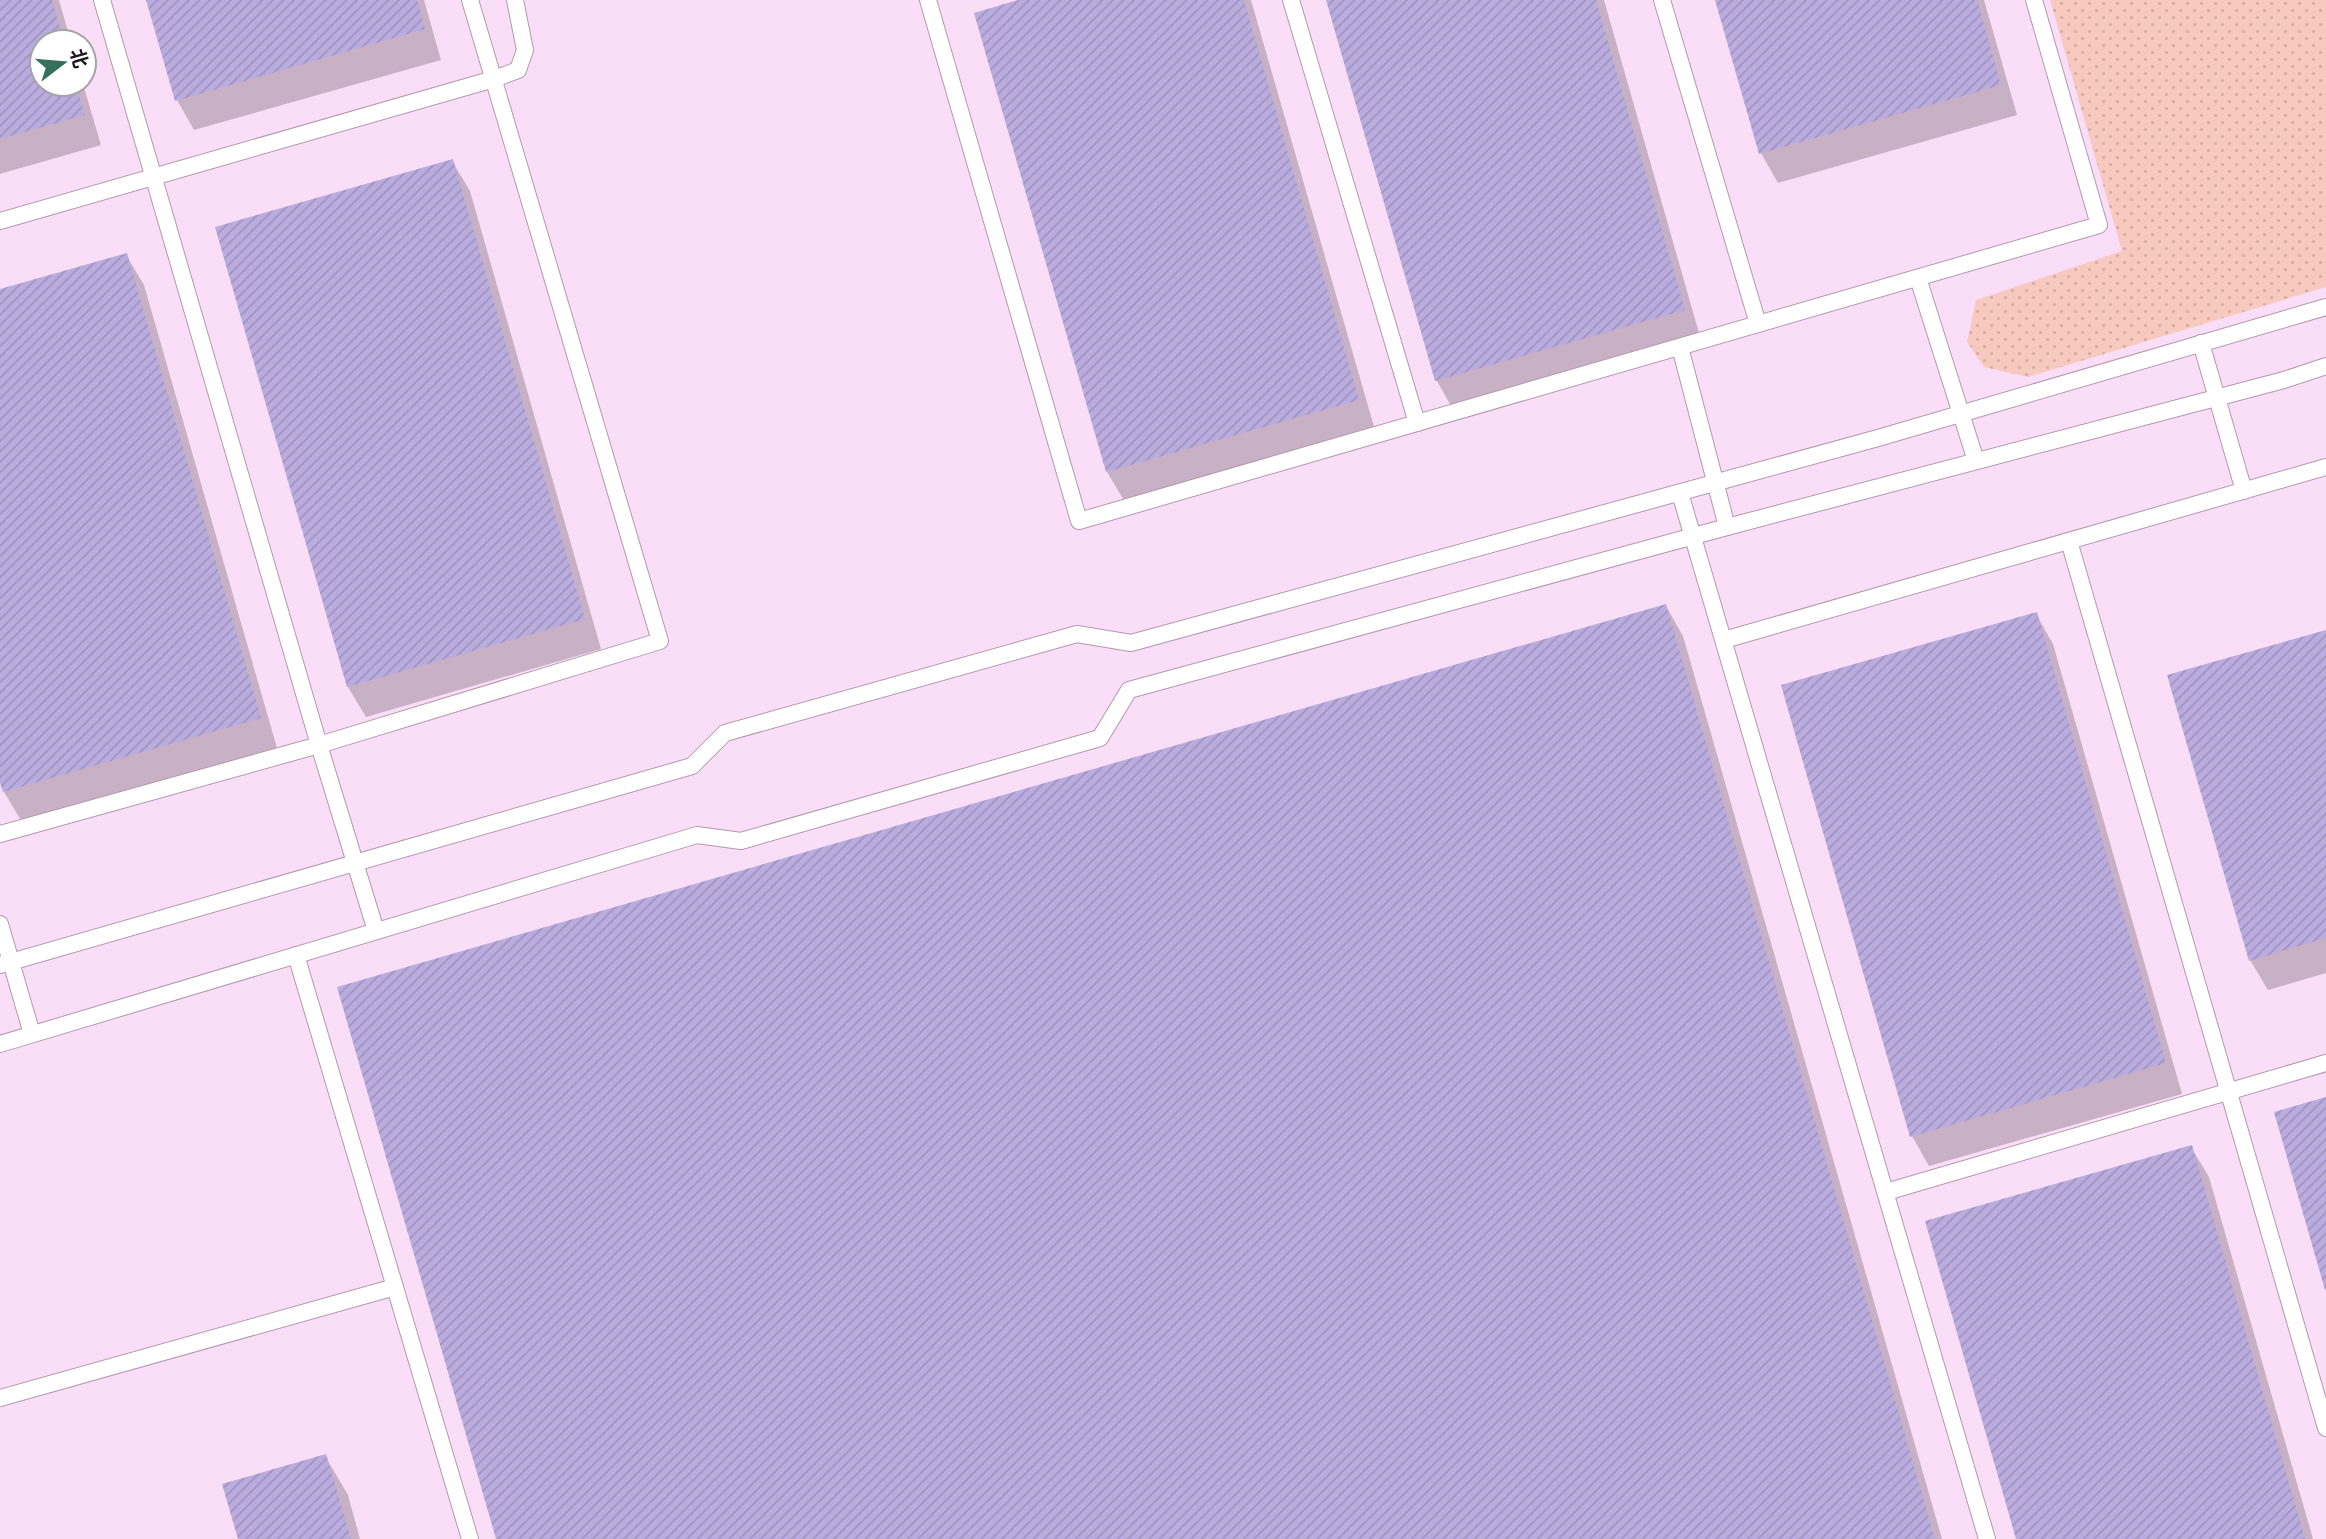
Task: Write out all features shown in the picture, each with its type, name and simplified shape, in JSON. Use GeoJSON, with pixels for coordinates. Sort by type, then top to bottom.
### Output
{"type":"FeatureCollection","features":[{"type":"Feature","properties":{"kind":"lane"},"geometry":{"type":"LineString","coordinates":[[102,0],[319,745],[376,931]]}},
{"type":"Feature","properties":{"kind":"lane"},"geometry":{"type":"LineString","coordinates":[[0,834],[319,745],[660,641],[470,0]]}},
{"type":"Feature","properties":{"kind":"lane"},"geometry":{"type":"LineString","coordinates":[[0,221],[519,70],[525,50],[515,0]]}},
{"type":"Feature","properties":{"kind":"lane"},"geometry":{"type":"LineString","coordinates":[[928,0],[1079,521],[2099,225],[2034,0]]}},
{"type":"Feature","properties":{"kind":"lane"},"geometry":{"type":"LineString","coordinates":[[1291,0],[1417,423]]}},
{"type":"Feature","properties":{"kind":"lane"},"geometry":{"type":"LineString","coordinates":[[1662,0],[1758,324]]}},
{"type":"Feature","properties":{"kind":"lane"},"geometry":{"type":"LineString","coordinates":[[1918,278],[1976,461]]}},
{"type":"Feature","properties":{"kind":"lane"},"geometry":{"type":"LineString","coordinates":[[5,963],[692,766],[725,733],[751,725],[1077,634],[1131,643],[1716,483],[2326,307]]}},
{"type":"Feature","properties":{"kind":"lane"},"geometry":{"type":"LineString","coordinates":[[2201,343],[2244,491]]}},
{"type":"Feature","properties":{"kind":"lane"},"geometry":{"type":"LineString","coordinates":[[1680,347],[1727,527]]}},
{"type":"Feature","properties":{"kind":"lane"},"geometry":{"type":"LineString","coordinates":[[0,1044],[697,835],[741,841],[1100,738],[1129,690],[1693,536],[2217,398],[2326,366]]}},
{"type":"Feature","properties":{"kind":"lane"},"geometry":{"type":"LineString","coordinates":[[1724,640],[2326,467]]}},
{"type":"Feature","properties":{"kind":"lane"},"geometry":{"type":"LineString","coordinates":[[1680,493],[1987,1539]]}},
{"type":"Feature","properties":{"kind":"lane"},"geometry":{"type":"LineString","coordinates":[[2069,541],[2326,1427]]}},
{"type":"Feature","properties":{"kind":"lane"},"geometry":{"type":"LineString","coordinates":[[0,924],[5,963],[32,1034]]}},
{"type":"Feature","properties":{"kind":"lane"},"geometry":{"type":"LineString","coordinates":[[296,955],[470,1539]]}},
{"type":"Feature","properties":{"kind":"lane"},"geometry":{"type":"LineString","coordinates":[[1886,1192],[2326,1063]]}},
{"type":"Feature","properties":{"kind":"lane"},"geometry":{"type":"LineString","coordinates":[[0,1398],[395,1287]]}},
{"type":"Feature","properties":{"kind":"shaded area"},"geometry":{"type":"Polygon","coordinates":[[[2050,0],[2326,0],[2326,287],[2028,377],[1984,367],[1967,342],[1976,300],[2122,251],[2050,0]]]}},
{"type":"Feature","properties":{"kind":"building"},"geometry":{"type":"Polygon","coordinates":[[[0,0],[52,0],[60,28],[28,28],[28,98],[80,98],[85,115],[0,139],[0,0]]]}},
{"type":"Feature","properties":{"kind":"building"},"geometry":{"type":"Polygon","coordinates":[[[146,0],[417,0],[425,29],[175,101],[146,0]]]}},
{"type":"Feature","properties":{"kind":"building"},"geometry":{"type":"Polygon","coordinates":[[[1018,0],[1244,0],[1359,400],[1106,472],[974,13],[1018,0]]]}},
{"type":"Feature","properties":{"kind":"building"},"geometry":{"type":"Polygon","coordinates":[[[1326,0],[1596,0],[1685,310],[1435,381],[1326,0]]]}},
{"type":"Feature","properties":{"kind":"building"},"geometry":{"type":"Polygon","coordinates":[[[1715,0],[1977,0],[2001,85],[1759,154],[1715,0]]]}},
{"type":"Feature","properties":{"kind":"building"},"geometry":{"type":"Polygon","coordinates":[[[453,159],[585,619],[347,687],[215,227],[453,159]]]}},
{"type":"Feature","properties":{"kind":"building"},"geometry":{"type":"Polygon","coordinates":[[[127,253],[261,718],[3,792],[0,783],[0,289],[127,253]]]}},
{"type":"Feature","properties":{"kind":"building"},"geometry":{"type":"Polygon","coordinates":[[[1666,604],[1935,1539],[496,1539],[337,987],[1666,604]]]}},
{"type":"Feature","properties":{"kind":"building"},"geometry":{"type":"Polygon","coordinates":[[[2037,612],[2166,1063],[1910,1137],[1781,685],[2037,612]]]}},
{"type":"Feature","properties":{"kind":"building"},"geometry":{"type":"Polygon","coordinates":[[[2326,630],[2326,938],[2249,961],[2167,675],[2326,630]]]}},
{"type":"Feature","properties":{"kind":"building"},"geometry":{"type":"Polygon","coordinates":[[[2326,1097],[2326,1290],[2325,1290],[2274,1112],[2326,1097]]]}},
{"type":"Feature","properties":{"kind":"building"},"geometry":{"type":"Polygon","coordinates":[[[2192,1145],[2305,1539],[2016,1539],[1925,1221],[2192,1145]]]}},
{"type":"Feature","properties":{"kind":"building"},"geometry":{"type":"Polygon","coordinates":[[[326,1454],[351,1539],[238,1539],[222,1484],[326,1454]]]}}]}
